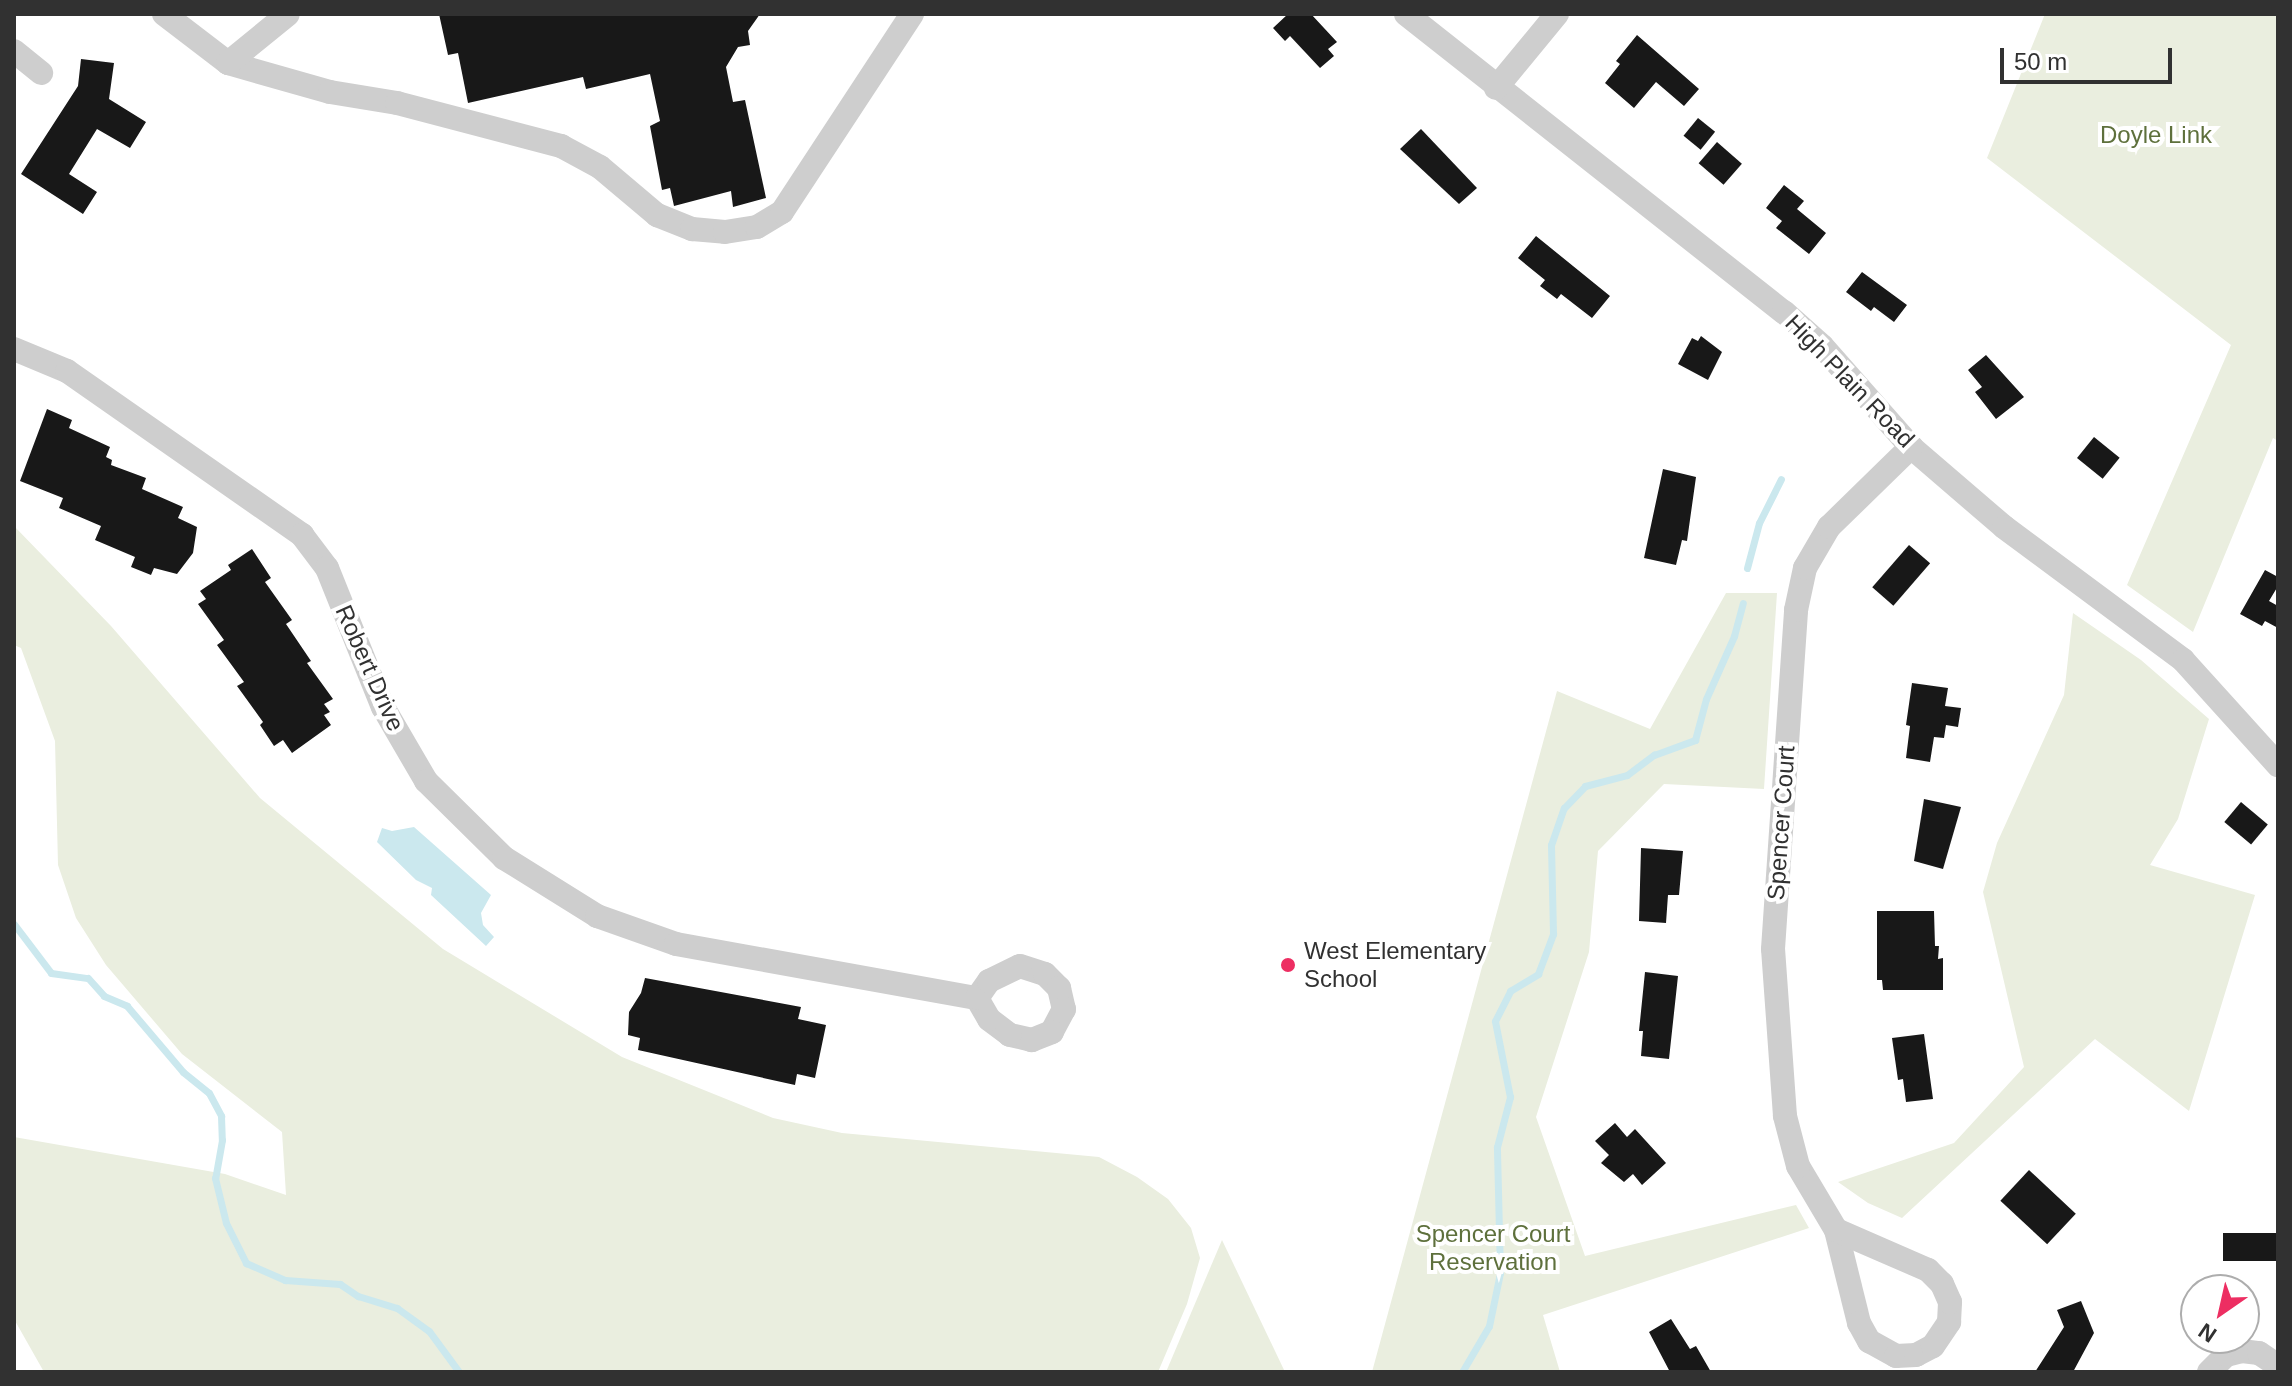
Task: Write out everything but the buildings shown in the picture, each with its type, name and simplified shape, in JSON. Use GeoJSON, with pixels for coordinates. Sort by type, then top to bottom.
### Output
{"type":"FeatureCollection","features":[{"type":"Feature","properties":{"kind":"street"},"geometry":{"type":"LineString","coordinates":[[164,14],[228,63],[330,92],[397,103],[561,146],[600,167],[657,215],[692,229],[725,232],[757,227],[782,212],[912,14]]}},
{"type":"Feature","properties":{"kind":"street"},"geometry":{"type":"LineString","coordinates":[[228,63],[288,14]]}},
{"type":"Feature","properties":{"kind":"street","name":"High Plain Road"},"geometry":{"type":"LineString","coordinates":[[1406,14],[1784,312],[1822,346],[1911,447],[2004,527],[2183,660],[2278,765]]}},
{"type":"Feature","properties":{"kind":"street"},"geometry":{"type":"LineString","coordinates":[[1496,88],[1557,14]]}},
{"type":"Feature","properties":{"kind":"street"},"geometry":{"type":"LineString","coordinates":[[14,51],[41,73]]}},
{"type":"Feature","properties":{"kind":"street","name":"Robert Drive"},"geometry":{"type":"LineString","coordinates":[[14,349],[67,371],[302,535],[327,568],[383,707],[426,781],[504,858],[597,916],[676,944],[977,998]]}},
{"type":"Feature","properties":{"kind":"street","name":"Spencer Court"},"geometry":{"type":"LineString","coordinates":[[1836,1230],[1936,1276],[1947,1293],[1950,1312],[1945,1331],[1933,1346],[1916,1355],[1896,1356],[1869,1341],[1859,1323],[1836,1230],[1806,1181],[1790,1140],[1774,984],[1774,932],[1796,610],[1805,568],[1820,538],[1911,447]]}},
{"type":"Feature","properties":{"kind":"street"},"geometry":{"type":"LineString","coordinates":[[2209,1372],[2226,1355],[2242,1351],[2259,1353],[2278,1366]]}},
{"type":"Feature","properties":{"kind":"green space","name":"Doyle Link"},"geometry":{"type":"Polygon","coordinates":[[[2045,14],[2278,14],[2278,441],[2273,438],[2193,632],[2127,585],[2231,345],[1987,158],[2045,14]]]}},
{"type":"Feature","properties":{"kind":"green space"},"geometry":{"type":"Polygon","coordinates":[[[14,526],[111,626],[260,798],[443,949],[622,1057],[773,1118],[842,1133],[1099,1157],[1137,1177],[1168,1199],[1191,1228],[1200,1258],[1187,1304],[1158,1372],[44,1372],[14,1319],[14,1137],[225,1174],[286,1195],[282,1132],[182,1054],[106,965],[76,918],[58,865],[55,741],[21,648],[14,645],[14,526]]]}},
{"type":"Feature","properties":{"kind":"green space","name":"Spencer Court Reservation"},"geometry":{"type":"Polygon","coordinates":[[[1726,593],[1777,593],[1764,789],[1664,784],[1598,851],[1589,952],[1536,1117],[1585,1256],[1796,1205],[1809,1228],[1543,1315],[1560,1372],[1372,1372],[1557,691],[1650,729],[1726,593]]]}},
{"type":"Feature","properties":{"kind":"green space"},"geometry":{"type":"Polygon","coordinates":[[[2073,613],[2141,660],[2209,719],[2178,819],[2150,865],[2255,895],[2189,1111],[2095,1039],[1902,1218],[1868,1203],[1838,1182],[1954,1143],[2024,1067],[1983,892],[1997,843],[2064,695],[2073,613]]]}},
{"type":"Feature","properties":{"kind":"green space"},"geometry":{"type":"Polygon","coordinates":[[[1222,1240],[1285,1372],[1166,1372],[1222,1240]]]}},
{"type":"Feature","properties":{"kind":"water"},"geometry":{"type":"Polygon","coordinates":[[[414,827],[491,895],[481,913],[483,925],[494,937],[486,946],[431,895],[432,888],[416,880],[377,842],[382,828],[392,831],[414,827]]]}},
{"type":"Feature","properties":{"kind":"waterway"},"geometry":{"type":"LineString","coordinates":[[1747,568],[1759,523],[1781,479]]}},
{"type":"Feature","properties":{"kind":"waterway"},"geometry":{"type":"LineString","coordinates":[[1462,1372],[1489,1326],[1500,1273],[1497,1147],[1510,1097],[1495,1021],[1510,991],[1538,974],[1553,934],[1551,845],[1564,808],[1585,786],[1627,775],[1654,755],[1695,740],[1706,699],[1734,636],[1743,603]]}},
{"type":"Feature","properties":{"kind":"waterway"},"geometry":{"type":"LineString","coordinates":[[14,924],[51,973],[88,978],[104,996],[127,1006],[183,1072],[209,1093],[221,1116],[222,1140],[215,1178],[226,1223],[246,1263],[285,1280],[340,1284],[358,1296],[397,1308],[429,1331],[459,1372]]}},
{"type":"Feature","properties":{"kind":"place","name":"West Elementary School"},"geometry":{"type":"Point","coordinates":[1288,965]}}]}
